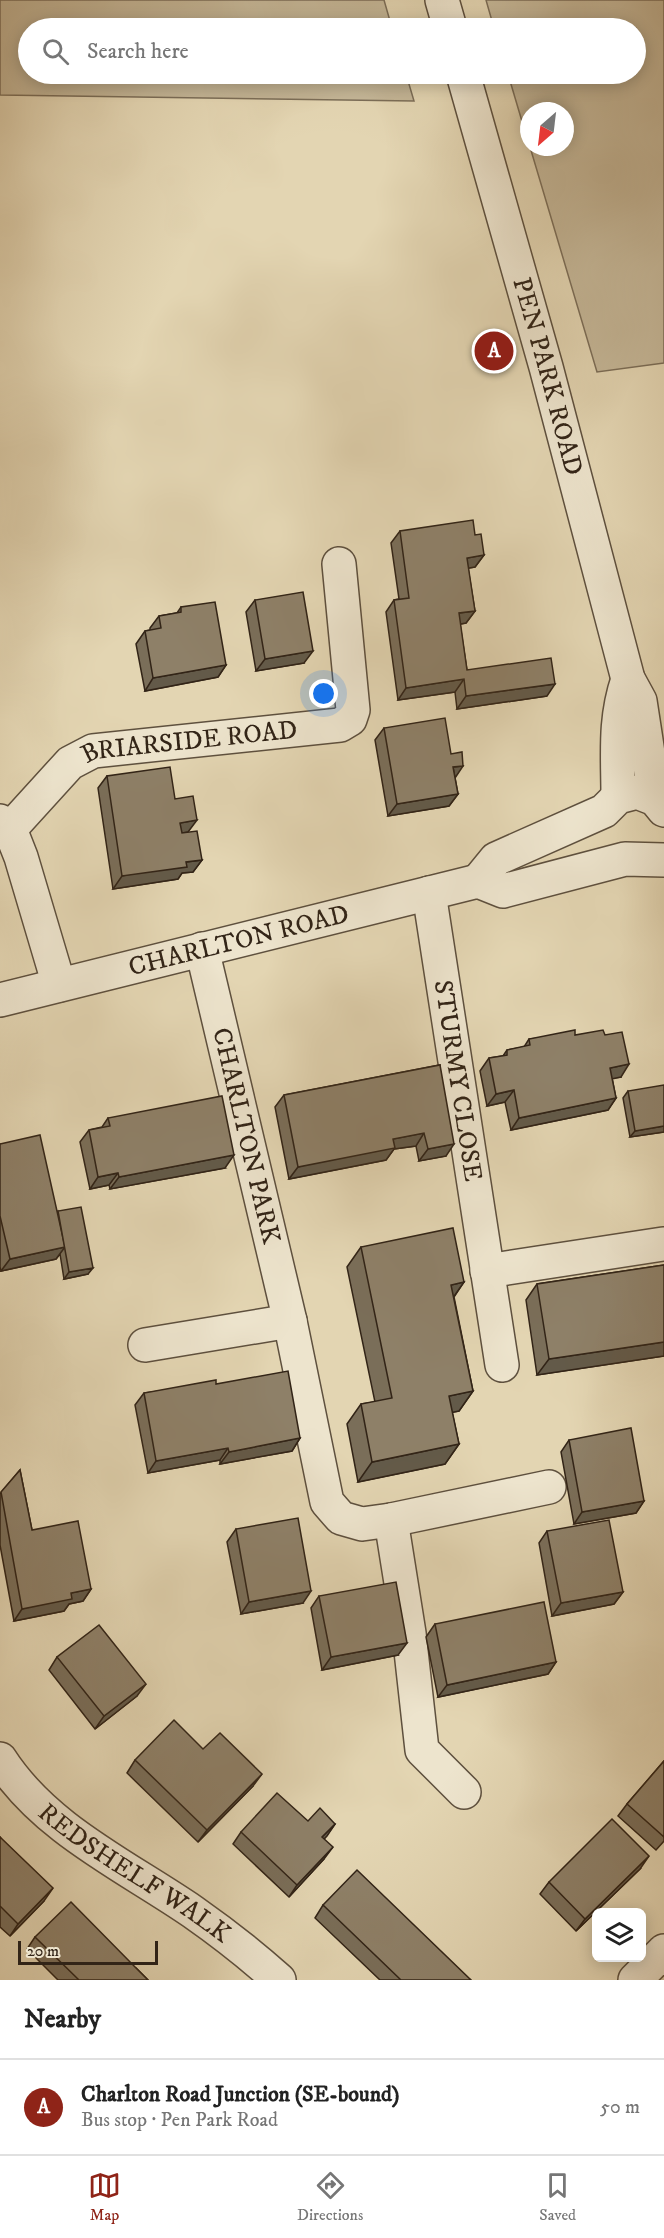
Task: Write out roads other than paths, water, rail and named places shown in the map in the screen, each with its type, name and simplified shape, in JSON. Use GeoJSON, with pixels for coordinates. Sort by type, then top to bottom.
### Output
{"type":"FeatureCollection","features":[{"type":"Feature","properties":{"kind":"street"},"geometry":{"type":"LineString","coordinates":[[442,0],[447,18]]}},
{"type":"Feature","properties":{"kind":"street","name":"PEN PARK ROAD"},"geometry":{"type":"LineString","coordinates":[[466,84],[546,367],[628,679],[640,701],[660,804]]}},
{"type":"Feature","properties":{"kind":"street","name":"BRIARSIDE ROAD"},"geometry":{"type":"LineString","coordinates":[[59,985],[21,857],[5,825],[70,763],[93,751],[340,725],[350,719],[353,710],[339,564]]}},
{"type":"Feature","properties":{"kind":"street"},"geometry":{"type":"LineString","coordinates":[[628,679],[618,716],[611,804],[601,826],[604,840],[613,851],[650,855]]}},
{"type":"Feature","properties":{"kind":"street"},"geometry":{"type":"LineString","coordinates":[[650,855],[503,891],[478,881],[496,859],[637,792],[660,804]]}},
{"type":"Feature","properties":{"kind":"street","name":"CHARLTON ROAD"},"geometry":{"type":"LineString","coordinates":[[0,1000],[478,881]]}},
{"type":"Feature","properties":{"kind":"street","name":"STURMY CLOSE"},"geometry":{"type":"LineString","coordinates":[[429,893],[502,1365]]}},
{"type":"Feature","properties":{"kind":"street","name":"CHARLTON PARK"},"geometry":{"type":"LineString","coordinates":[[202,949],[290,1321],[327,1502],[341,1518],[362,1524],[549,1487]]}},
{"type":"Feature","properties":{"kind":"street"},"geometry":{"type":"LineString","coordinates":[[487,1271],[663,1244]]}},
{"type":"Feature","properties":{"kind":"street"},"geometry":{"type":"LineString","coordinates":[[145,1346],[290,1321]]}},
{"type":"Feature","properties":{"kind":"street"},"geometry":{"type":"LineString","coordinates":[[391,1520],[409,1633],[422,1750],[464,1792]]}},
{"type":"Feature","properties":{"kind":"street","name":"REDSHELF WALK"},"geometry":{"type":"LineString","coordinates":[[0,1759],[34,1800],[78,1838],[193,1912],[248,1953],[279,1980]]}},
{"type":"Feature","properties":{"kind":"street"},"geometry":{"type":"LineString","coordinates":[[635,1980],[664,1951]]}},
{"type":"Feature","properties":{"kind":"place","name":"Charlton Road Junction (SE-bound)"},"geometry":{"type":"Point","coordinates":[494,351]}}]}
